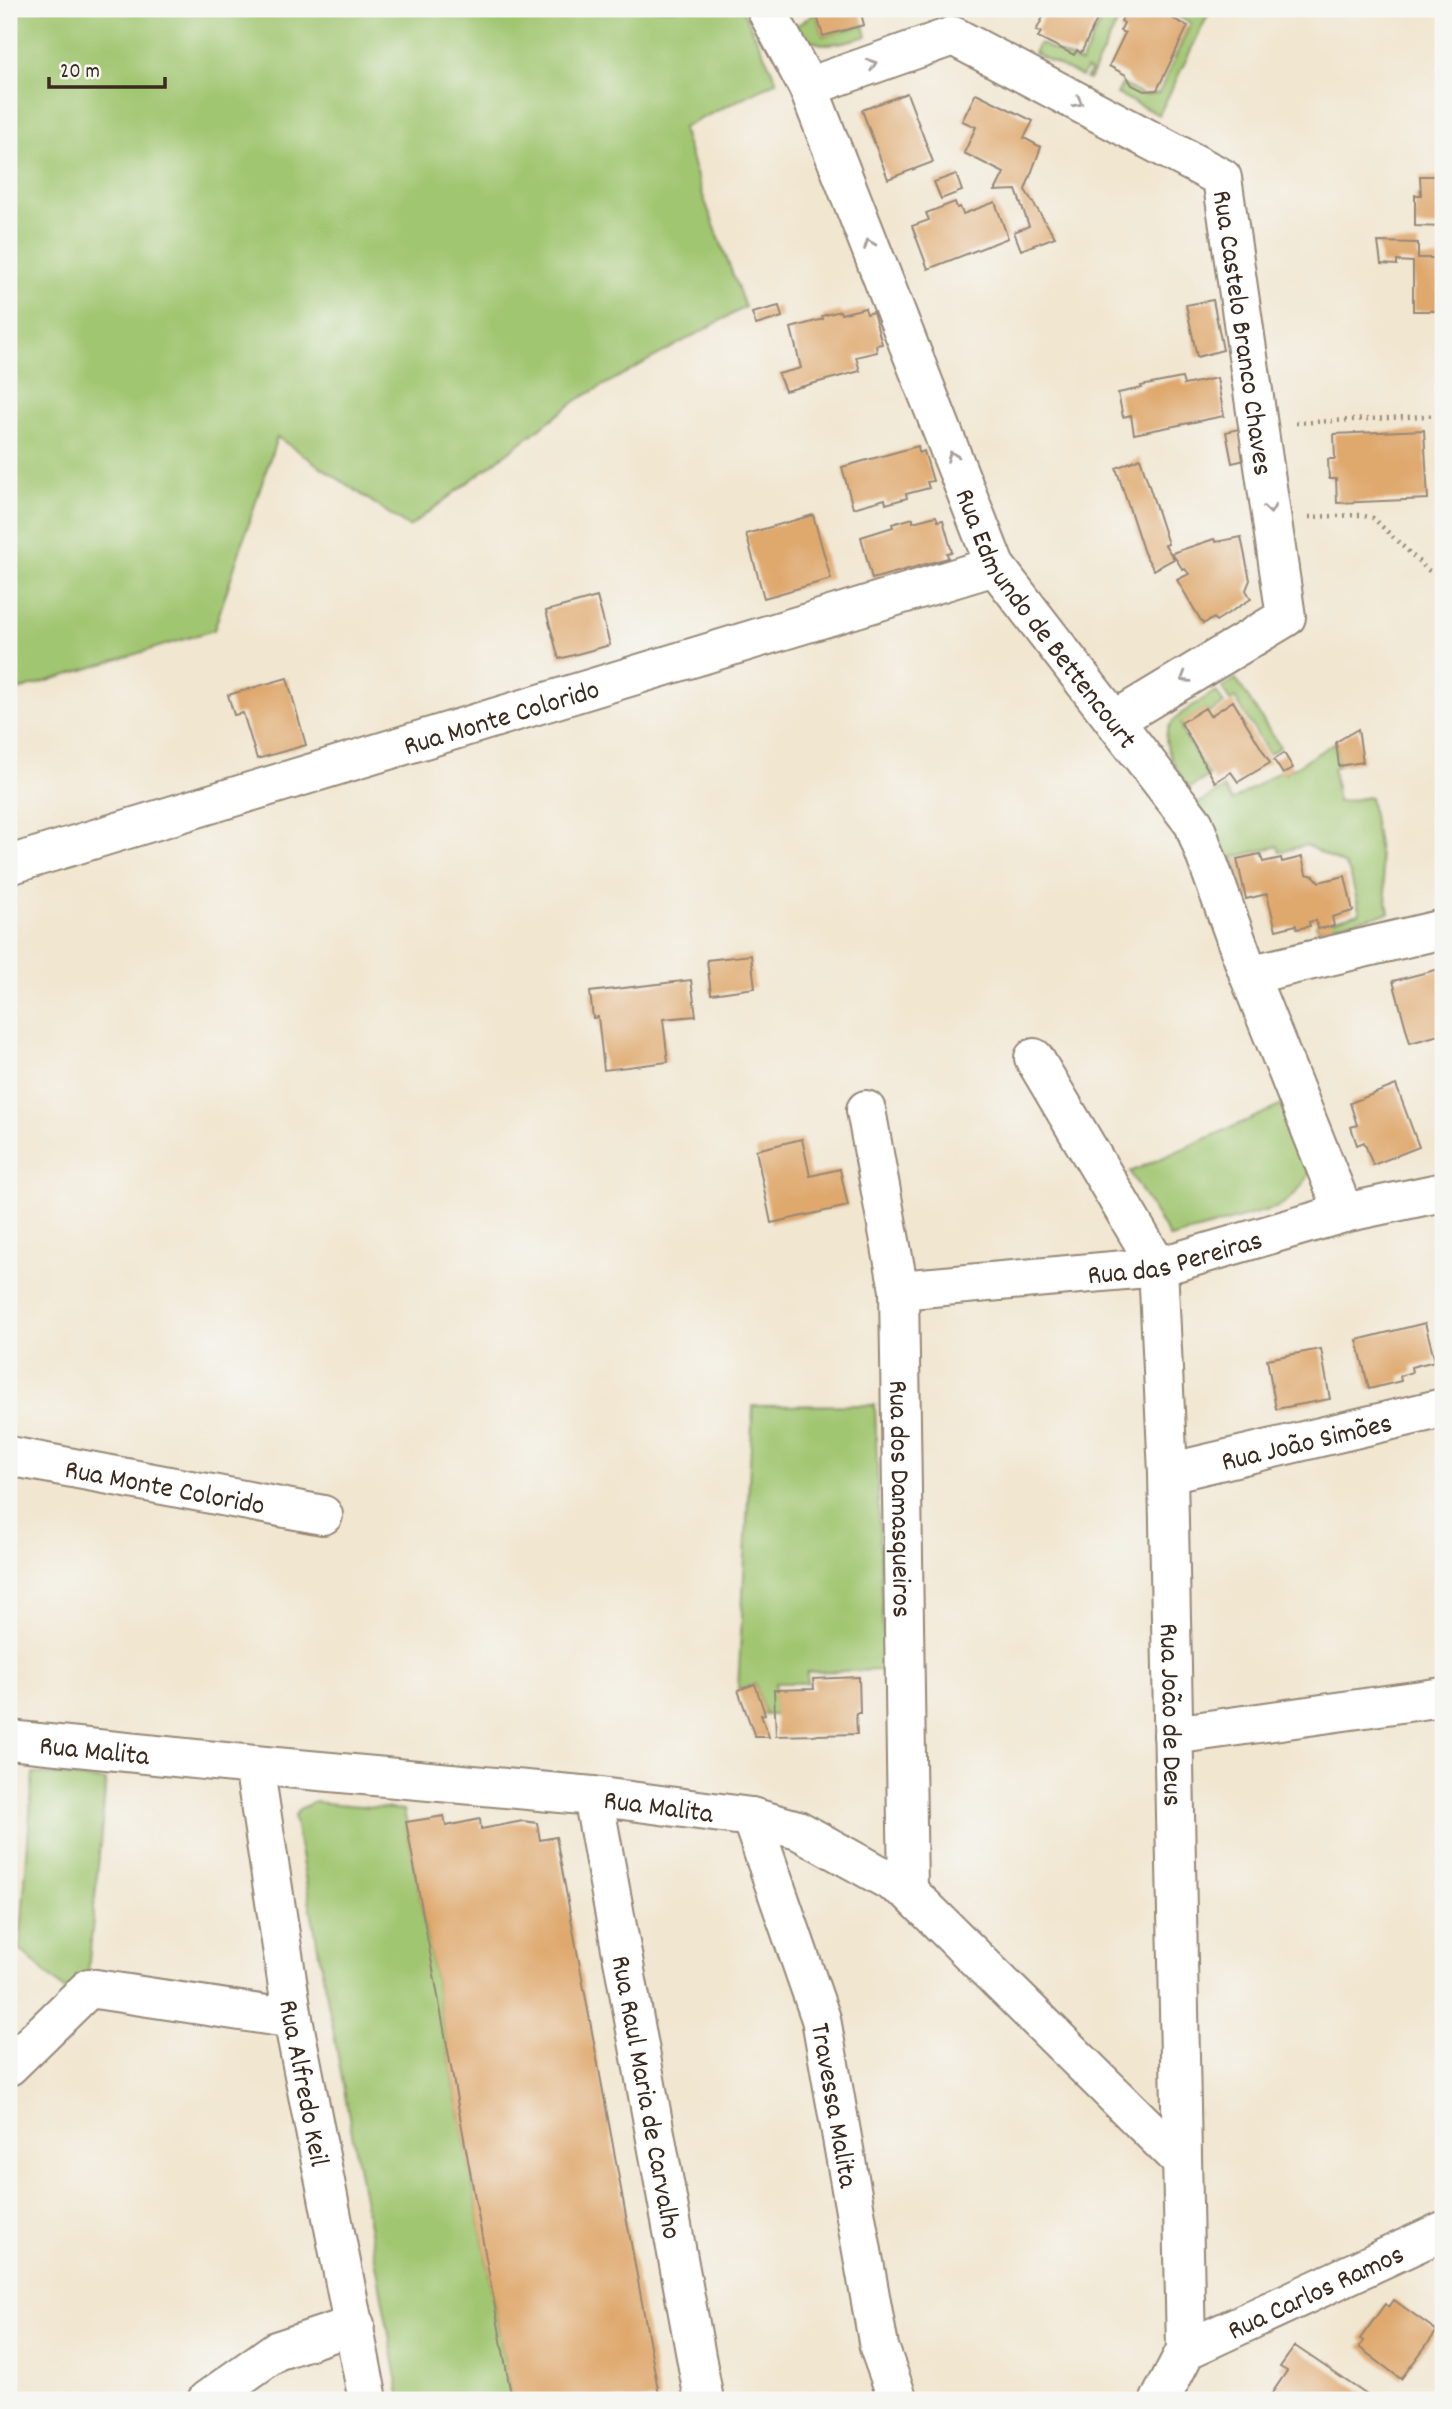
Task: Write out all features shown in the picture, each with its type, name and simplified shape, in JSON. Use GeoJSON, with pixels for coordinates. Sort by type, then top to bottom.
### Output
{"type":"FeatureCollection","features":[{"type":"Feature","properties":{"kind":"street","name":"Rua Edmundo de Bettencourt"},"geometry":{"type":"LineString","coordinates":[[766,9],[807,87],[995,566],[1194,824],[1344,1213]]}},
{"type":"Feature","properties":{"kind":"street","name":"Rua Castelo Branco Chaves"},"geometry":{"type":"LineString","coordinates":[[807,87],[953,36],[1222,178],[1286,618],[1115,720]]}},
{"type":"Feature","properties":{"kind":"street","name":"Rua Monte Colorido"},"geometry":{"type":"LineString","coordinates":[[9,865],[995,566]]}},
{"type":"Feature","properties":{"kind":"street"},"geometry":{"type":"LineString","coordinates":[[1250,975],[1443,929]]}},
{"type":"Feature","properties":{"kind":"street","name":"Rua João de Deus"},"geometry":{"type":"LineString","coordinates":[[1034,1058],[1158,1266],[1168,1474],[1186,2350],[1160,2400]]}},
{"type":"Feature","properties":{"kind":"street","name":"Rua dos Damasqueiros"},"geometry":{"type":"LineString","coordinates":[[866,1110],[899,1290],[908,1891]]}},
{"type":"Feature","properties":{"kind":"street","name":"Rua das Pereiras"},"geometry":{"type":"LineString","coordinates":[[899,1290],[1158,1266],[1344,1213],[1443,1192]]}},
{"type":"Feature","properties":{"kind":"street","name":"Rua João Simões"},"geometry":{"type":"LineString","coordinates":[[1168,1474],[1443,1408]]}},
{"type":"Feature","properties":{"kind":"street","name":"Rua Monte Colorido"},"geometry":{"type":"LineString","coordinates":[[9,1455],[323,1515]]}},
{"type":"Feature","properties":{"kind":"street"},"geometry":{"type":"LineString","coordinates":[[1172,1735],[1443,1697]]}},
{"type":"Feature","properties":{"kind":"street","name":"Rua Malita"},"geometry":{"type":"LineString","coordinates":[[9,1740],[593,1796],[751,1816],[798,1830],[908,1891],[1181,2161]]}},
{"type":"Feature","properties":{"kind":"street","name":"Rua Alfredo Keil"},"geometry":{"type":"LineString","coordinates":[[254,1765],[293,2019],[368,2400]]}},
{"type":"Feature","properties":{"kind":"street","name":"Rua Raul Maria de Carvalho"},"geometry":{"type":"LineString","coordinates":[[593,1796],[704,2400]]}},
{"type":"Feature","properties":{"kind":"street","name":"Travessa Malita"},"geometry":{"type":"LineString","coordinates":[[751,1816],[821,2019],[879,2347],[898,2400]]}},
{"type":"Feature","properties":{"kind":"street"},"geometry":{"type":"LineString","coordinates":[[9,2066],[89,1989],[293,2019]]}},
{"type":"Feature","properties":{"kind":"street","name":"Rua Carlos Ramos"},"geometry":{"type":"LineString","coordinates":[[1186,2350],[1443,2231]]}},
{"type":"Feature","properties":{"kind":"street"},"geometry":{"type":"LineString","coordinates":[[207,2400],[276,2351],[355,2326]]}},
{"type":"Feature","properties":{"kind":"path"},"geometry":{"type":"LineString","coordinates":[[1292,423],[1443,415]]}},
{"type":"Feature","properties":{"kind":"path"},"geometry":{"type":"LineString","coordinates":[[1296,518],[1352,515],[1373,518],[1429,570],[1443,577]]}},
{"type":"Feature","properties":{"kind":"green space"},"geometry":{"type":"Polygon","coordinates":[[[9,9],[742,9],[777,81],[682,128],[702,193],[745,307],[577,400],[409,527],[277,437],[214,630],[9,693],[9,9]]]}},
{"type":"Feature","properties":{"kind":"green space"},"geometry":{"type":"Polygon","coordinates":[[[1107,9],[1124,9],[1089,80],[1086,79],[1090,71],[1086,69],[1082,77],[1034,53],[1039,43],[1081,63],[1107,9]]]}},
{"type":"Feature","properties":{"kind":"green space"},"geometry":{"type":"Polygon","coordinates":[[[1163,9],[1211,9],[1159,115],[1117,94],[1122,84],[1143,95],[1159,93],[1191,23],[1163,9]]]}},
{"type":"Feature","properties":{"kind":"green space"},"geometry":{"type":"Polygon","coordinates":[[[816,13],[823,36],[864,25],[867,36],[828,44],[811,40],[796,26],[816,13]]]}},
{"type":"Feature","properties":{"kind":"green space"},"geometry":{"type":"Polygon","coordinates":[[[1236,679],[1280,747],[1269,754],[1235,698],[1230,701],[1222,688],[1236,679]]]}},
{"type":"Feature","properties":{"kind":"green space"},"geometry":{"type":"Polygon","coordinates":[[[1216,691],[1224,704],[1209,713],[1205,709],[1181,724],[1181,730],[1209,776],[1188,789],[1169,753],[1166,740],[1168,730],[1183,712],[1216,691]]]}},
{"type":"Feature","properties":{"kind":"green space"},"geometry":{"type":"Polygon","coordinates":[[[1336,742],[1339,766],[1333,768],[1338,802],[1370,797],[1389,913],[1318,929],[1316,925],[1360,913],[1350,873],[1345,865],[1306,845],[1280,852],[1278,846],[1234,857],[1243,896],[1227,859],[1197,804],[1224,788],[1232,801],[1281,770],[1284,774],[1336,742]]]}},
{"type":"Feature","properties":{"kind":"green space"},"geometry":{"type":"Polygon","coordinates":[[[1282,1105],[1310,1173],[1300,1188],[1278,1207],[1170,1238],[1130,1172],[1282,1105]]]}},
{"type":"Feature","properties":{"kind":"green space"},"geometry":{"type":"Polygon","coordinates":[[[875,1405],[884,1670],[807,1672],[807,1683],[775,1683],[776,1715],[761,1715],[765,1714],[755,1684],[738,1690],[753,1406],[875,1405]]]}},
{"type":"Feature","properties":{"kind":"green space"},"geometry":{"type":"Polygon","coordinates":[[[33,1773],[106,1781],[88,1972],[65,1991],[20,1949],[33,1773]]]}},
{"type":"Feature","properties":{"kind":"green space"},"geometry":{"type":"Polygon","coordinates":[[[315,1802],[404,1810],[512,2400],[401,2400],[294,1817],[299,1809],[315,1802]]]}},
{"type":"Feature","properties":{"kind":"building"},"geometry":{"type":"Polygon","coordinates":[[[815,9],[865,9],[866,12],[861,13],[864,25],[823,36],[815,9]]]}},
{"type":"Feature","properties":{"kind":"building"},"geometry":{"type":"Polygon","coordinates":[[[1047,9],[1102,9],[1081,53],[1077,50],[1074,55],[1038,37],[1041,32],[1036,31],[1047,9]]]}},
{"type":"Feature","properties":{"kind":"building"},"geometry":{"type":"Polygon","coordinates":[[[1127,9],[1135,12],[1137,9],[1153,9],[1188,26],[1157,90],[1144,91],[1132,85],[1126,75],[1109,66],[1125,33],[1120,31],[1127,9]]]}},
{"type":"Feature","properties":{"kind":"building"},"geometry":{"type":"Polygon","coordinates":[[[907,93],[933,162],[888,179],[862,110],[907,93]]]}},
{"type":"Feature","properties":{"kind":"building"},"geometry":{"type":"Polygon","coordinates":[[[976,93],[1033,121],[1024,138],[1041,147],[1025,190],[1055,237],[1021,250],[1014,232],[1029,226],[1016,190],[995,191],[1004,173],[964,153],[976,127],[962,121],[976,93]]]}},
{"type":"Feature","properties":{"kind":"building"},"geometry":{"type":"Polygon","coordinates":[[[956,174],[962,191],[941,199],[934,182],[956,174]]]}},
{"type":"Feature","properties":{"kind":"building"},"geometry":{"type":"Polygon","coordinates":[[[1420,176],[1442,176],[1443,227],[1415,226],[1415,195],[1421,195],[1420,176]]]}},
{"type":"Feature","properties":{"kind":"building"},"geometry":{"type":"Polygon","coordinates":[[[955,202],[963,214],[995,202],[1008,238],[928,269],[912,226],[929,220],[926,213],[955,202]]]}},
{"type":"Feature","properties":{"kind":"building"},"geometry":{"type":"Polygon","coordinates":[[[1378,242],[1418,243],[1418,258],[1443,258],[1443,311],[1413,311],[1413,262],[1381,264],[1378,242]]]}},
{"type":"Feature","properties":{"kind":"building"},"geometry":{"type":"Polygon","coordinates":[[[1213,300],[1223,350],[1197,357],[1186,305],[1213,300]]]}},
{"type":"Feature","properties":{"kind":"building"},"geometry":{"type":"Polygon","coordinates":[[[779,306],[782,317],[756,325],[752,313],[779,306]]]}},
{"type":"Feature","properties":{"kind":"building"},"geometry":{"type":"Polygon","coordinates":[[[865,308],[867,314],[873,312],[882,344],[876,345],[877,352],[856,357],[860,371],[785,391],[778,374],[801,368],[791,328],[840,311],[841,314],[865,308]]]}},
{"type":"Feature","properties":{"kind":"building"},"geometry":{"type":"Polygon","coordinates":[[[1182,378],[1184,385],[1217,378],[1224,416],[1134,434],[1131,415],[1123,417],[1118,393],[1182,378]]]}},
{"type":"Feature","properties":{"kind":"building"},"geometry":{"type":"Polygon","coordinates":[[[1239,429],[1245,460],[1232,463],[1226,432],[1239,429]]]}},
{"type":"Feature","properties":{"kind":"building"},"geometry":{"type":"Polygon","coordinates":[[[1424,430],[1428,499],[1337,503],[1336,479],[1329,479],[1328,459],[1335,459],[1334,434],[1424,430]]]}},
{"type":"Feature","properties":{"kind":"building"},"geometry":{"type":"Polygon","coordinates":[[[918,446],[919,453],[924,451],[933,481],[927,482],[929,488],[906,494],[907,498],[886,504],[885,499],[853,508],[842,467],[918,446]]]}},
{"type":"Feature","properties":{"kind":"building"},"geometry":{"type":"Polygon","coordinates":[[[1140,458],[1168,544],[1165,545],[1174,559],[1154,570],[1144,553],[1116,468],[1140,458]]]}},
{"type":"Feature","properties":{"kind":"building"},"geometry":{"type":"Polygon","coordinates":[[[813,515],[831,579],[764,598],[746,534],[813,515]]]}},
{"type":"Feature","properties":{"kind":"building"},"geometry":{"type":"Polygon","coordinates":[[[936,516],[938,521],[943,520],[952,552],[947,553],[948,558],[872,579],[861,537],[913,518],[913,522],[936,516]]]}},
{"type":"Feature","properties":{"kind":"building"},"geometry":{"type":"Polygon","coordinates":[[[1241,537],[1250,580],[1246,590],[1251,599],[1216,621],[1214,618],[1203,624],[1177,580],[1189,574],[1183,570],[1172,553],[1214,539],[1216,542],[1241,537]]]}},
{"type":"Feature","properties":{"kind":"building"},"geometry":{"type":"Polygon","coordinates":[[[597,597],[610,645],[559,659],[546,611],[597,597]]]}},
{"type":"Feature","properties":{"kind":"building"},"geometry":{"type":"Polygon","coordinates":[[[287,678],[306,745],[257,759],[243,713],[234,715],[228,695],[287,678]]]}},
{"type":"Feature","properties":{"kind":"building"},"geometry":{"type":"Polygon","coordinates":[[[1233,701],[1270,763],[1238,782],[1231,772],[1215,782],[1181,723],[1205,708],[1210,716],[1233,701]]]}},
{"type":"Feature","properties":{"kind":"building"},"geometry":{"type":"Polygon","coordinates":[[[1358,729],[1363,762],[1339,766],[1336,742],[1358,729]]]}},
{"type":"Feature","properties":{"kind":"building"},"geometry":{"type":"Polygon","coordinates":[[[1284,753],[1293,768],[1283,774],[1274,760],[1284,753]]]}},
{"type":"Feature","properties":{"kind":"building"},"geometry":{"type":"Polygon","coordinates":[[[1260,854],[1263,862],[1281,858],[1282,862],[1302,857],[1306,874],[1314,876],[1319,882],[1345,876],[1353,911],[1332,917],[1334,926],[1318,929],[1316,920],[1309,922],[1310,926],[1297,929],[1296,925],[1276,930],[1267,894],[1246,899],[1237,859],[1260,854]]]}},
{"type":"Feature","properties":{"kind":"building"},"geometry":{"type":"Polygon","coordinates":[[[751,955],[755,988],[711,994],[707,960],[751,955]]]}},
{"type":"Feature","properties":{"kind":"building"},"geometry":{"type":"Polygon","coordinates":[[[1443,968],[1443,1034],[1410,1043],[1393,981],[1443,968]]]}},
{"type":"Feature","properties":{"kind":"building"},"geometry":{"type":"Polygon","coordinates":[[[691,980],[696,1016],[663,1019],[668,1062],[604,1070],[598,1017],[593,1018],[590,992],[691,980]]]}},
{"type":"Feature","properties":{"kind":"building"},"geometry":{"type":"Polygon","coordinates":[[[1396,1085],[1419,1147],[1373,1165],[1364,1142],[1357,1145],[1351,1127],[1357,1125],[1350,1103],[1396,1085]]]}},
{"type":"Feature","properties":{"kind":"building"},"geometry":{"type":"Polygon","coordinates":[[[802,1139],[810,1176],[840,1169],[848,1206],[771,1223],[756,1150],[802,1139]]]}},
{"type":"Feature","properties":{"kind":"building"},"geometry":{"type":"Polygon","coordinates":[[[1425,1323],[1435,1361],[1411,1367],[1412,1372],[1400,1376],[1401,1381],[1369,1389],[1357,1340],[1425,1323]]]}},
{"type":"Feature","properties":{"kind":"building"},"geometry":{"type":"Polygon","coordinates":[[[1321,1349],[1330,1399],[1276,1409],[1267,1359],[1321,1349]]]}},
{"type":"Feature","properties":{"kind":"building"},"geometry":{"type":"Polygon","coordinates":[[[859,1677],[860,1713],[856,1713],[857,1734],[776,1736],[774,1690],[814,1689],[813,1679],[859,1677]]]}},
{"type":"Feature","properties":{"kind":"building"},"geometry":{"type":"Polygon","coordinates":[[[755,1684],[765,1714],[761,1715],[769,1737],[755,1737],[738,1690],[755,1684]]]}},
{"type":"Feature","properties":{"kind":"building"},"geometry":{"type":"Polygon","coordinates":[[[444,1816],[446,1826],[480,1819],[481,1829],[523,1821],[537,1823],[540,1840],[556,1837],[660,2400],[512,2400],[406,1822],[444,1816]]]}},
{"type":"Feature","properties":{"kind":"building"},"geometry":{"type":"Polygon","coordinates":[[[1394,2300],[1437,2331],[1401,2379],[1359,2347],[1364,2341],[1360,2339],[1385,2304],[1389,2307],[1394,2300]]]}},
{"type":"Feature","properties":{"kind":"building"},"geometry":{"type":"Polygon","coordinates":[[[1295,2346],[1370,2397],[1368,2400],[1268,2399],[1287,2371],[1280,2367],[1295,2346]]]}}]}
